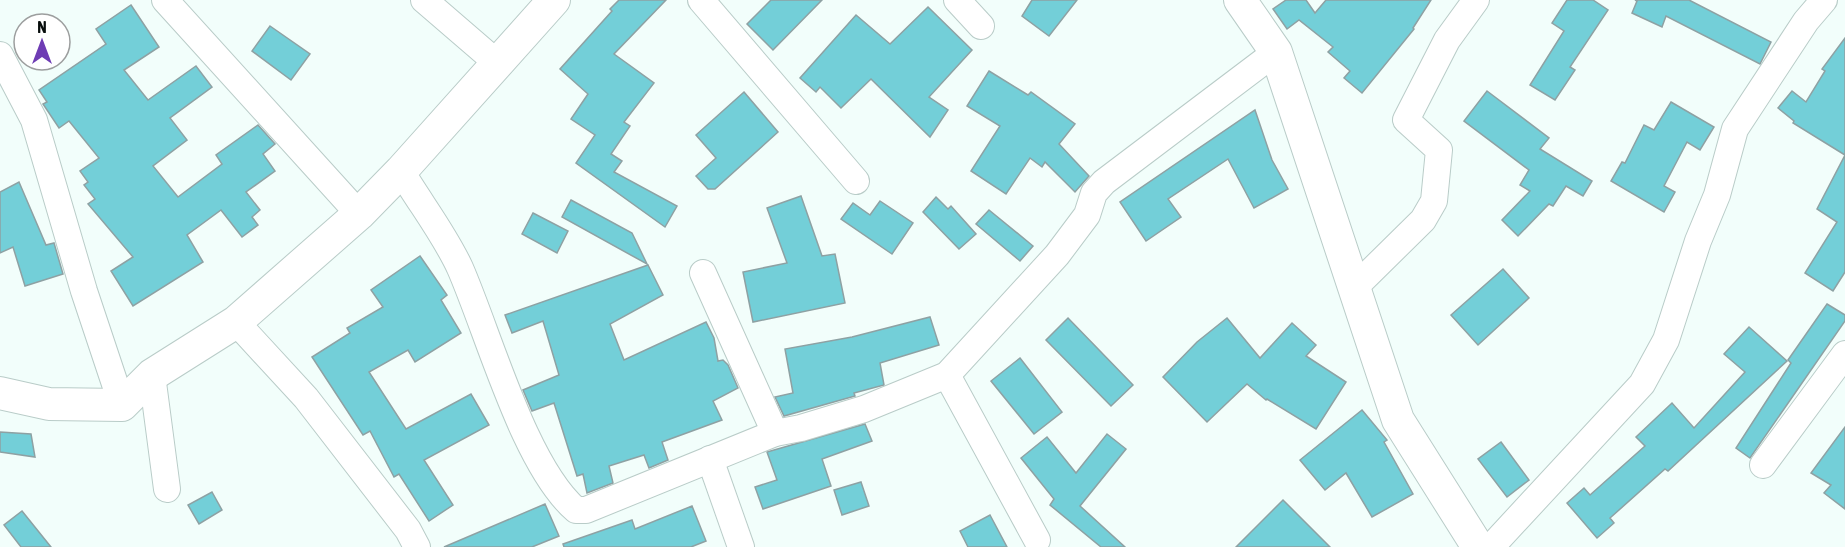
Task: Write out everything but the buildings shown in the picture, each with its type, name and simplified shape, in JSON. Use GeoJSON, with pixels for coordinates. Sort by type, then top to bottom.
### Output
{"type":"FeatureCollection","features":[{"type":"Feature","properties":{"kind":"street"},"geometry":{"type":"LineString","coordinates":[[165,0],[359,214]]}},
{"type":"Feature","properties":{"kind":"street"},"geometry":{"type":"LineString","coordinates":[[424,0],[496,62]]}},
{"type":"Feature","properties":{"kind":"street"},"geometry":{"type":"LineString","coordinates":[[0,393],[50,404],[122,405],[152,375],[236,322],[359,214],[401,171],[496,62],[554,0]]}},
{"type":"Feature","properties":{"kind":"street"},"geometry":{"type":"LineString","coordinates":[[701,0],[856,181]]}},
{"type":"Feature","properties":{"kind":"street"},"geometry":{"type":"LineString","coordinates":[[957,0],[981,26]]}},
{"type":"Feature","properties":{"kind":"street"},"geometry":{"type":"LineString","coordinates":[[1240,0],[1276,52],[1398,420],[1478,547]]}},
{"type":"Feature","properties":{"kind":"street"},"geometry":{"type":"LineString","coordinates":[[1354,288],[1423,220],[1434,201],[1439,150],[1406,120],[1447,40],[1476,0]]}},
{"type":"Feature","properties":{"kind":"street"},"geometry":{"type":"LineString","coordinates":[[1491,547],[1636,390],[1657,360],[1717,195],[1736,129],[1806,21],[1824,0]]}},
{"type":"Feature","properties":{"kind":"street"},"geometry":{"type":"LineString","coordinates":[[401,171],[459,266],[526,435],[563,499],[576,510],[586,510],[775,433],[801,429],[864,409],[948,375],[1057,255],[1087,215],[1094,193],[1104,182],[1276,52]]}},
{"type":"Feature","properties":{"kind":"street"},"geometry":{"type":"LineString","coordinates":[[0,56],[34,120],[84,291],[122,405]]}},
{"type":"Feature","properties":{"kind":"street"},"geometry":{"type":"LineString","coordinates":[[703,273],[775,433]]}},
{"type":"Feature","properties":{"kind":"street"},"geometry":{"type":"LineString","coordinates":[[236,322],[306,398],[408,530],[417,547]]}},
{"type":"Feature","properties":{"kind":"street"},"geometry":{"type":"LineString","coordinates":[[1763,465],[1845,354]]}},
{"type":"Feature","properties":{"kind":"street"},"geometry":{"type":"LineString","coordinates":[[152,375],[167,489]]}},
{"type":"Feature","properties":{"kind":"street"},"geometry":{"type":"LineString","coordinates":[[948,375],[1037,540]]}},
{"type":"Feature","properties":{"kind":"street"},"geometry":{"type":"LineString","coordinates":[[710,459],[741,547]]}}]}
